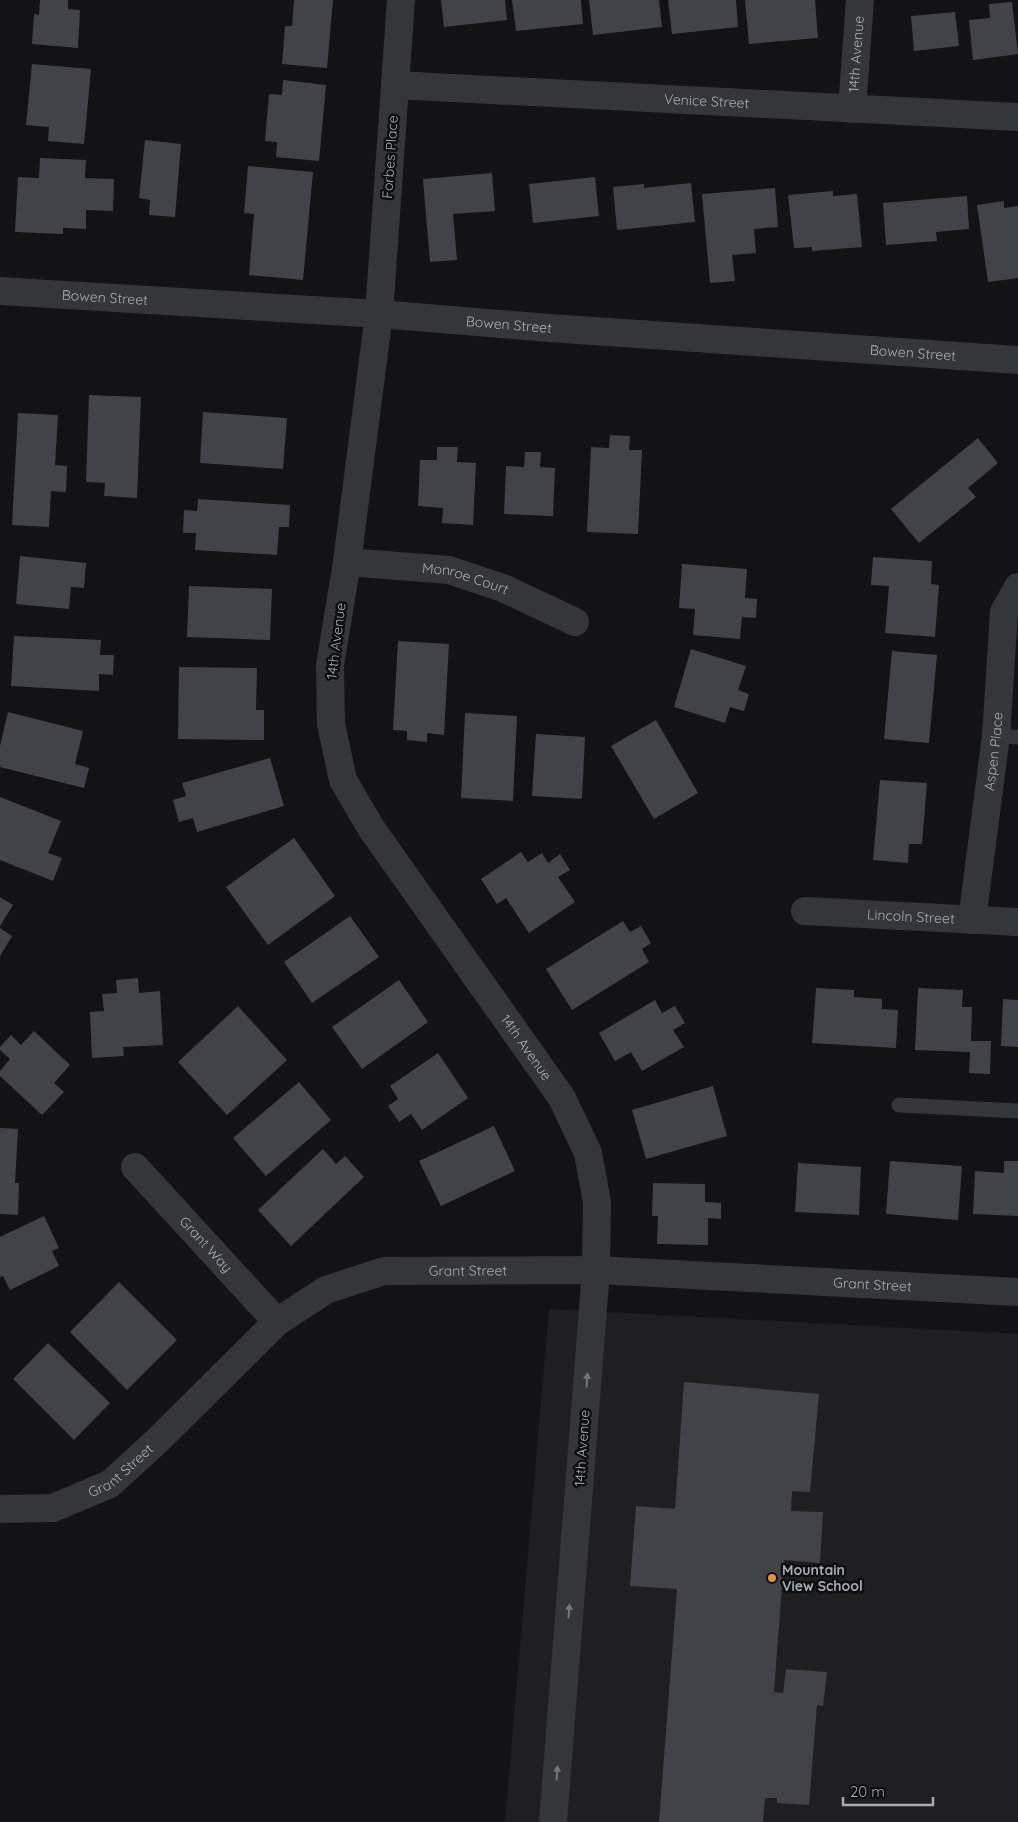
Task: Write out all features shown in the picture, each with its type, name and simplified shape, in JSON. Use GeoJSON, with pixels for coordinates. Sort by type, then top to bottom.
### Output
{"type":"FeatureCollection","features":[{"type":"Feature","properties":{"kind":"street","name":"Forbes Place"},"geometry":{"type":"LineString","coordinates":[[379,314],[401,0]]}},
{"type":"Feature","properties":{"kind":"street","name":"14th Avenue"},"geometry":{"type":"LineString","coordinates":[[852,109],[860,0]]}},
{"type":"Feature","properties":{"kind":"street","name":"Venice Street"},"geometry":{"type":"LineString","coordinates":[[395,85],[1018,117]]}},
{"type":"Feature","properties":{"kind":"street","name":"Bowen Street"},"geometry":{"type":"LineString","coordinates":[[0,291],[379,314],[550,328],[1018,360]]}},
{"type":"Feature","properties":{"kind":"street","name":"14th Avenue"},"geometry":{"type":"LineString","coordinates":[[379,314],[347,562],[330,665],[331,724],[343,780],[372,828],[562,1098],[588,1153],[598,1202],[596,1270],[553,1822]]}},
{"type":"Feature","properties":{"kind":"street","name":"Monroe Court"},"geometry":{"type":"LineString","coordinates":[[347,562],[449,570],[503,588],[575,622]]}},
{"type":"Feature","properties":{"kind":"street","name":"Aspen Place"},"geometry":{"type":"LineString","coordinates":[[972,920],[1007,737],[1004,612],[1018,587]]}},
{"type":"Feature","properties":{"kind":"street","name":"Lincoln Street"},"geometry":{"type":"LineString","coordinates":[[805,911],[1018,922]]}},
{"type":"Feature","properties":{"kind":"street","name":"Grant Way"},"geometry":{"type":"LineString","coordinates":[[136,1167],[277,1322]]}},
{"type":"Feature","properties":{"kind":"street","name":"Grant Street"},"geometry":{"type":"LineString","coordinates":[[0,1509],[53,1508],[110,1484],[158,1440],[277,1322],[326,1290],[384,1271],[596,1270],[1018,1292]]}},
{"type":"Feature","properties":{"kind":"lane"},"geometry":{"type":"LineString","coordinates":[[899,1105],[1018,1111]]}},
{"type":"Feature","properties":{"kind":"shaded area","name":"Mountain View School"},"geometry":{"type":"Polygon","coordinates":[[[549,1309],[1018,1334],[1018,1822],[505,1822],[549,1309]]]}},
{"type":"Feature","properties":{"kind":"building"},"geometry":{"type":"Polygon","coordinates":[[[40,0],[68,0],[68,9],[80,10],[78,48],[32,44],[34,14],[39,15],[40,0]]]}},
{"type":"Feature","properties":{"kind":"building"},"geometry":{"type":"Polygon","coordinates":[[[294,0],[333,0],[327,68],[282,64],[285,26],[292,26],[294,0]]]}},
{"type":"Feature","properties":{"kind":"building"},"geometry":{"type":"Polygon","coordinates":[[[441,0],[505,0],[507,20],[444,27],[441,0]]]}},
{"type":"Feature","properties":{"kind":"building"},"geometry":{"type":"Polygon","coordinates":[[[512,0],[581,0],[583,24],[516,31],[512,0]]]}},
{"type":"Feature","properties":{"kind":"building"},"geometry":{"type":"Polygon","coordinates":[[[589,0],[659,0],[662,27],[593,35],[589,0]]]}},
{"type":"Feature","properties":{"kind":"building"},"geometry":{"type":"Polygon","coordinates":[[[668,0],[736,0],[738,27],[672,34],[668,0]]]}},
{"type":"Feature","properties":{"kind":"building"},"geometry":{"type":"Polygon","coordinates":[[[745,0],[815,0],[818,38],[749,44],[745,0]]]}},
{"type":"Feature","properties":{"kind":"building"},"geometry":{"type":"Polygon","coordinates":[[[1012,2],[1018,54],[973,60],[969,20],[990,18],[989,4],[1012,2]]]}},
{"type":"Feature","properties":{"kind":"building"},"geometry":{"type":"Polygon","coordinates":[[[955,12],[959,46],[914,51],[911,16],[955,12]]]}},
{"type":"Feature","properties":{"kind":"building"},"geometry":{"type":"Polygon","coordinates":[[[32,64],[91,69],[84,144],[48,141],[49,127],[26,125],[32,64]]]}},
{"type":"Feature","properties":{"kind":"building"},"geometry":{"type":"Polygon","coordinates":[[[283,80],[326,85],[319,161],[276,157],[277,142],[265,141],[269,94],[282,95],[283,80]]]}},
{"type":"Feature","properties":{"kind":"building"},"geometry":{"type":"Polygon","coordinates":[[[145,140],[181,144],[175,217],[149,215],[150,200],[139,198],[145,140]]]}},
{"type":"Feature","properties":{"kind":"building"},"geometry":{"type":"Polygon","coordinates":[[[40,158],[86,160],[85,178],[114,179],[113,211],[86,210],[86,229],[63,228],[63,234],[15,232],[18,177],[39,178],[40,158]]]}},
{"type":"Feature","properties":{"kind":"building"},"geometry":{"type":"Polygon","coordinates":[[[248,166],[313,172],[303,280],[249,275],[254,214],[244,213],[248,166]]]}},
{"type":"Feature","properties":{"kind":"building"},"geometry":{"type":"Polygon","coordinates":[[[492,173],[495,211],[453,214],[457,260],[430,262],[423,179],[492,173]]]}},
{"type":"Feature","properties":{"kind":"building"},"geometry":{"type":"Polygon","coordinates":[[[595,177],[599,216],[533,223],[529,184],[595,177]]]}},
{"type":"Feature","properties":{"kind":"building"},"geometry":{"type":"Polygon","coordinates":[[[691,183],[695,222],[617,230],[613,187],[644,184],[644,188],[691,183]]]}},
{"type":"Feature","properties":{"kind":"building"},"geometry":{"type":"Polygon","coordinates":[[[775,188],[778,227],[754,229],[756,253],[732,255],[735,281],[710,283],[702,194],[775,188]]]}},
{"type":"Feature","properties":{"kind":"building"},"geometry":{"type":"Polygon","coordinates":[[[833,191],[833,196],[857,194],[862,247],[812,251],[812,247],[794,248],[788,195],[833,191]]]}},
{"type":"Feature","properties":{"kind":"building"},"geometry":{"type":"Polygon","coordinates":[[[967,196],[969,229],[936,232],[937,241],[886,245],[883,203],[967,196]]]}},
{"type":"Feature","properties":{"kind":"building"},"geometry":{"type":"Polygon","coordinates":[[[1004,201],[1004,208],[1018,206],[1018,278],[988,282],[977,205],[1004,201]]]}},
{"type":"Feature","properties":{"kind":"building"},"geometry":{"type":"Polygon","coordinates":[[[89,395],[141,397],[137,498],[104,496],[105,483],[86,482],[89,395]]]}},
{"type":"Feature","properties":{"kind":"building"},"geometry":{"type":"Polygon","coordinates":[[[203,412],[287,418],[283,469],[200,463],[203,412]]]}},
{"type":"Feature","properties":{"kind":"building"},"geometry":{"type":"Polygon","coordinates":[[[18,413],[58,415],[55,465],[67,466],[66,492],[51,491],[49,527],[12,525],[18,413]]]}},
{"type":"Feature","properties":{"kind":"building"},"geometry":{"type":"Polygon","coordinates":[[[610,435],[630,436],[629,450],[642,450],[638,534],[587,532],[591,447],[609,448],[610,435]]]}},
{"type":"Feature","properties":{"kind":"building"},"geometry":{"type":"Polygon","coordinates":[[[978,438],[998,463],[968,488],[976,497],[919,543],[891,509],[978,438]]]}},
{"type":"Feature","properties":{"kind":"building"},"geometry":{"type":"Polygon","coordinates":[[[437,447],[458,447],[457,462],[476,463],[473,525],[442,523],[443,508],[418,506],[420,460],[437,460],[437,447]]]}},
{"type":"Feature","properties":{"kind":"building"},"geometry":{"type":"Polygon","coordinates":[[[525,452],[541,452],[540,467],[555,468],[553,516],[504,514],[506,466],[524,467],[525,452]]]}},
{"type":"Feature","properties":{"kind":"building"},"geometry":{"type":"Polygon","coordinates":[[[198,499],[290,505],[289,527],[279,527],[277,555],[195,550],[196,533],[183,533],[184,510],[197,511],[198,499]]]}},
{"type":"Feature","properties":{"kind":"building"},"geometry":{"type":"Polygon","coordinates":[[[20,556],[86,563],[84,588],[71,587],[69,609],[16,604],[20,556]]]}},
{"type":"Feature","properties":{"kind":"building"},"geometry":{"type":"Polygon","coordinates":[[[873,557],[932,561],[931,584],[939,585],[935,637],[885,633],[889,586],[871,585],[873,557]]]}},
{"type":"Feature","properties":{"kind":"building"},"geometry":{"type":"Polygon","coordinates":[[[682,564],[747,569],[745,598],[757,599],[756,618],[742,617],[740,639],[693,635],[695,609],[679,608],[682,564]]]}},
{"type":"Feature","properties":{"kind":"building"},"geometry":{"type":"Polygon","coordinates":[[[189,586],[272,589],[270,640],[187,637],[189,586]]]}},
{"type":"Feature","properties":{"kind":"building"},"geometry":{"type":"Polygon","coordinates":[[[14,636],[101,640],[100,655],[114,655],[113,675],[99,674],[99,691],[11,686],[14,636]]]}},
{"type":"Feature","properties":{"kind":"building"},"geometry":{"type":"Polygon","coordinates":[[[398,641],[449,644],[444,735],[427,733],[427,742],[407,740],[407,731],[393,730],[398,641]]]}},
{"type":"Feature","properties":{"kind":"building"},"geometry":{"type":"Polygon","coordinates":[[[691,649],[746,666],[738,690],[749,694],[744,711],[730,707],[725,723],[674,707],[691,649]]]}},
{"type":"Feature","properties":{"kind":"building"},"geometry":{"type":"Polygon","coordinates":[[[892,651],[937,655],[929,743],[884,739],[892,651]]]}},
{"type":"Feature","properties":{"kind":"building"},"geometry":{"type":"Polygon","coordinates":[[[179,667],[257,668],[256,710],[264,710],[264,740],[178,739],[179,667]]]}},
{"type":"Feature","properties":{"kind":"building"},"geometry":{"type":"Polygon","coordinates":[[[8,712],[83,731],[75,764],[89,768],[84,788],[0,767],[0,746],[8,712]]]}},
{"type":"Feature","properties":{"kind":"building"},"geometry":{"type":"Polygon","coordinates":[[[465,713],[517,716],[513,801],[461,798],[465,713]]]}},
{"type":"Feature","properties":{"kind":"building"},"geometry":{"type":"Polygon","coordinates":[[[656,720],[698,793],[654,819],[611,746],[656,720]]]}},
{"type":"Feature","properties":{"kind":"building"},"geometry":{"type":"Polygon","coordinates":[[[536,734],[585,737],[582,799],[532,796],[536,734]]]}},
{"type":"Feature","properties":{"kind":"building"},"geometry":{"type":"Polygon","coordinates":[[[270,758],[284,806],[197,832],[193,818],[179,822],[173,800],[186,796],[182,783],[270,758]]]}},
{"type":"Feature","properties":{"kind":"building"},"geometry":{"type":"Polygon","coordinates":[[[880,780],[927,783],[922,844],[909,844],[908,863],[873,860],[880,780]]]}},
{"type":"Feature","properties":{"kind":"building"},"geometry":{"type":"Polygon","coordinates":[[[0,797],[61,821],[48,853],[62,858],[53,881],[0,860],[0,797]]]}},
{"type":"Feature","properties":{"kind":"building"},"geometry":{"type":"Polygon","coordinates":[[[294,838],[335,896],[268,945],[226,887],[294,838]]]}},
{"type":"Feature","properties":{"kind":"building"},"geometry":{"type":"Polygon","coordinates":[[[521,852],[528,862],[542,853],[548,863],[560,854],[570,870],[558,877],[575,902],[529,933],[506,898],[497,904],[481,879],[521,852]]]}},
{"type":"Feature","properties":{"kind":"building"},"geometry":{"type":"Polygon","coordinates":[[[0,897],[13,905],[0,926],[0,897]]]}},
{"type":"Feature","properties":{"kind":"building"},"geometry":{"type":"Polygon","coordinates":[[[350,916],[379,957],[312,1003],[284,962],[350,916]]]}},
{"type":"Feature","properties":{"kind":"building"},"geometry":{"type":"Polygon","coordinates":[[[623,921],[630,932],[641,926],[651,943],[642,949],[649,962],[572,1010],[546,969],[623,921]]]}},
{"type":"Feature","properties":{"kind":"building"},"geometry":{"type":"Polygon","coordinates":[[[0,928],[12,936],[0,956],[0,928]]]}},
{"type":"Feature","properties":{"kind":"building"},"geometry":{"type":"Polygon","coordinates":[[[138,978],[139,993],[160,991],[163,1045],[123,1047],[124,1056],[92,1058],[90,1012],[104,1011],[102,994],[117,993],[116,980],[138,978]]]}},
{"type":"Feature","properties":{"kind":"building"},"geometry":{"type":"Polygon","coordinates":[[[399,980],[428,1022],[362,1069],[332,1027],[399,980]]]}},
{"type":"Feature","properties":{"kind":"building"},"geometry":{"type":"Polygon","coordinates":[[[816,988],[854,990],[854,997],[882,999],[882,1009],[898,1010],[896,1048],[812,1043],[816,988]]]}},
{"type":"Feature","properties":{"kind":"building"},"geometry":{"type":"Polygon","coordinates":[[[918,988],[963,990],[962,1007],[972,1007],[971,1041],[991,1041],[990,1074],[969,1073],[970,1052],[915,1050],[918,988]]]}},
{"type":"Feature","properties":{"kind":"building"},"geometry":{"type":"Polygon","coordinates":[[[1003,999],[1018,1000],[1018,1047],[1001,1046],[1003,999]]]}},
{"type":"Feature","properties":{"kind":"building"},"geometry":{"type":"Polygon","coordinates":[[[655,1000],[662,1013],[675,1006],[685,1023],[673,1030],[684,1047],[642,1071],[631,1052],[615,1061],[599,1033],[655,1000]]]}},
{"type":"Feature","properties":{"kind":"building"},"geometry":{"type":"Polygon","coordinates":[[[238,1006],[287,1060],[227,1115],[178,1062],[238,1006]]]}},
{"type":"Feature","properties":{"kind":"building"},"geometry":{"type":"Polygon","coordinates":[[[34,1031],[70,1065],[54,1083],[64,1092],[42,1115],[0,1076],[0,1071],[10,1059],[0,1050],[0,1047],[11,1035],[21,1045],[34,1031]]]}},
{"type":"Feature","properties":{"kind":"building"},"geometry":{"type":"Polygon","coordinates":[[[438,1053],[468,1098],[422,1130],[411,1114],[399,1122],[388,1106],[398,1099],[390,1086],[438,1053]]]}},
{"type":"Feature","properties":{"kind":"building"},"geometry":{"type":"Polygon","coordinates":[[[299,1082],[331,1120],[266,1176],[233,1138],[299,1082]]]}},
{"type":"Feature","properties":{"kind":"building"},"geometry":{"type":"Polygon","coordinates":[[[713,1086],[727,1136],[646,1159],[632,1110],[713,1086]]]}},
{"type":"Feature","properties":{"kind":"building"},"geometry":{"type":"Polygon","coordinates":[[[494,1126],[515,1171],[441,1206],[419,1161],[494,1126]]]}},
{"type":"Feature","properties":{"kind":"building"},"geometry":{"type":"Polygon","coordinates":[[[0,1128],[18,1129],[15,1183],[19,1183],[18,1215],[0,1214],[0,1128]]]}},
{"type":"Feature","properties":{"kind":"building"},"geometry":{"type":"Polygon","coordinates":[[[323,1149],[336,1164],[345,1156],[364,1177],[291,1246],[258,1210],[323,1149]]]}},
{"type":"Feature","properties":{"kind":"building"},"geometry":{"type":"Polygon","coordinates":[[[890,1161],[962,1166],[958,1220],[886,1214],[890,1161]]]}},
{"type":"Feature","properties":{"kind":"building"},"geometry":{"type":"Polygon","coordinates":[[[1004,1161],[1018,1161],[1018,1216],[973,1214],[975,1171],[1004,1173],[1004,1161]]]}},
{"type":"Feature","properties":{"kind":"building"},"geometry":{"type":"Polygon","coordinates":[[[798,1163],[861,1167],[859,1215],[795,1212],[798,1163]]]}},
{"type":"Feature","properties":{"kind":"building"},"geometry":{"type":"Polygon","coordinates":[[[653,1183],[705,1184],[705,1202],[721,1203],[721,1219],[708,1218],[708,1245],[657,1244],[658,1216],[652,1216],[653,1183]]]}},
{"type":"Feature","properties":{"kind":"building"},"geometry":{"type":"Polygon","coordinates":[[[44,1216],[59,1248],[52,1251],[59,1266],[10,1290],[3,1276],[0,1277],[0,1237],[44,1216]]]}},
{"type":"Feature","properties":{"kind":"building"},"geometry":{"type":"Polygon","coordinates":[[[119,1282],[177,1340],[127,1390],[70,1332],[119,1282]]]}},
{"type":"Feature","properties":{"kind":"building"},"geometry":{"type":"Polygon","coordinates":[[[48,1343],[110,1403],[74,1440],[13,1379],[48,1343]]]}},
{"type":"Feature","properties":{"kind":"building","name":"Mountain View School"},"geometry":{"type":"Polygon","coordinates":[[[684,1382],[819,1394],[810,1492],[792,1491],[791,1511],[823,1512],[820,1563],[784,1560],[774,1692],[783,1693],[786,1669],[827,1672],[823,1706],[817,1705],[809,1805],[777,1803],[777,1798],[765,1798],[763,1822],[659,1822],[677,1589],[630,1586],[636,1506],[675,1509],[684,1382]]]}},
{"type":"Feature","properties":{"kind":"place","name":"Mountain View School"},"geometry":{"type":"Point","coordinates":[772,1578]}}]}
